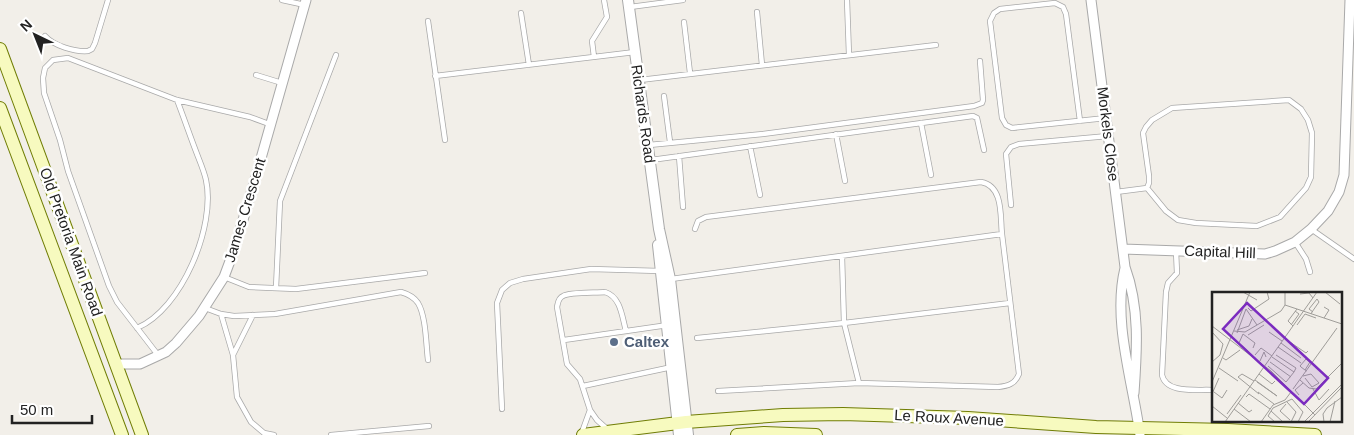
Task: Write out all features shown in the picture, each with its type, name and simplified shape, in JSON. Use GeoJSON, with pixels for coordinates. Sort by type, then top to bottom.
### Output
{"type":"FeatureCollection","features":[{"type":"Feature","properties":{"kind":"main road","name":"Old Pretoria Main Road"},"geometry":{"type":"LineString","coordinates":[[0,49],[144,435]]}},
{"type":"Feature","properties":{"kind":"main road","name":"Old Pretoria Main Road"},"geometry":{"type":"LineString","coordinates":[[0,108],[122,435]]}},
{"type":"Feature","properties":{"kind":"main road"},"geometry":{"type":"LineString","coordinates":[[110,401],[111,435]]}},
{"type":"Feature","properties":{"kind":"main road","name":"Le Roux Avenue"},"geometry":{"type":"LineString","coordinates":[[582,435],[611,431],[681,427],[783,415],[843,414],[959,418],[1139,431],[1315,435]]}},
{"type":"Feature","properties":{"kind":"main road"},"geometry":{"type":"LineString","coordinates":[[736,435],[764,433],[816,435]]}},
{"type":"Feature","properties":{"kind":"street","name":"Morkels Close"},"geometry":{"type":"LineString","coordinates":[[1091,0],[1125,267],[1130,281],[1136,318],[1138,341],[1134,393]]}},
{"type":"Feature","properties":{"kind":"street","name":"Capital Hill"},"geometry":{"type":"LineString","coordinates":[[1123,249],[1265,254],[1295,242],[1328,211],[1340,192],[1344,175],[1352,72],[1350,0]]}},
{"type":"Feature","properties":{"kind":"street","name":"James Crescent"},"geometry":{"type":"LineString","coordinates":[[116,364],[140,364],[166,352],[176,343],[205,308],[224,277],[249,199],[305,3]]}},
{"type":"Feature","properties":{"kind":"street","name":"Richards Road"},"geometry":{"type":"LineString","coordinates":[[628,4],[649,160],[670,279],[672,367],[681,427],[688,435]]}},
{"type":"Feature","properties":{"kind":"street","name":"Richards Road"},"geometry":{"type":"LineString","coordinates":[[660,229],[658,245],[660,270],[670,325],[681,427]]}},
{"type":"Feature","properties":{"kind":"street","name":"Morkels Close"},"geometry":{"type":"LineString","coordinates":[[1125,267],[1122,281],[1122,319],[1127,362],[1134,393],[1139,431]]}},
{"type":"Feature","properties":{"kind":"lane"},"geometry":{"type":"LineString","coordinates":[[45,36],[48,40],[59,45],[88,51],[95,43],[108,0]]}},
{"type":"Feature","properties":{"kind":"lane"},"geometry":{"type":"LineString","coordinates":[[282,0],[305,3]]}},
{"type":"Feature","properties":{"kind":"lane"},"geometry":{"type":"LineString","coordinates":[[594,57],[592,41],[608,17],[604,0]]}},
{"type":"Feature","properties":{"kind":"lane"},"geometry":{"type":"LineString","coordinates":[[628,4],[683,0]]}},
{"type":"Feature","properties":{"kind":"lane"},"geometry":{"type":"LineString","coordinates":[[847,0],[848,55]]}},
{"type":"Feature","properties":{"kind":"lane"},"geometry":{"type":"LineString","coordinates":[[1080,121],[1066,14],[1063,7],[1055,3],[1000,9],[994,13],[990,21],[1002,118],[1006,125],[1012,128],[1080,121],[1106,118]]}},
{"type":"Feature","properties":{"kind":"lane"},"geometry":{"type":"LineString","coordinates":[[757,12],[762,65]]}},
{"type":"Feature","properties":{"kind":"lane"},"geometry":{"type":"LineString","coordinates":[[521,13],[529,65]]}},
{"type":"Feature","properties":{"kind":"lane"},"geometry":{"type":"LineString","coordinates":[[428,21],[445,140]]}},
{"type":"Feature","properties":{"kind":"lane"},"geometry":{"type":"LineString","coordinates":[[684,22],[690,73]]}},
{"type":"Feature","properties":{"kind":"lane"},"geometry":{"type":"LineString","coordinates":[[639,80],[936,45]]}},
{"type":"Feature","properties":{"kind":"lane"},"geometry":{"type":"LineString","coordinates":[[435,76],[635,52]]}},
{"type":"Feature","properties":{"kind":"lane"},"geometry":{"type":"LineString","coordinates":[[276,288],[280,201],[336,56]]}},
{"type":"Feature","properties":{"kind":"lane"},"geometry":{"type":"LineString","coordinates":[[158,355],[117,302],[109,286],[71,180],[44,93],[43,78],[45,68],[53,60],[68,58],[177,100],[250,117],[269,124]]}},
{"type":"Feature","properties":{"kind":"lane"},"geometry":{"type":"LineString","coordinates":[[647,145],[763,134],[974,106],[982,103],[983,100],[980,61]]}},
{"type":"Feature","properties":{"kind":"lane"},"geometry":{"type":"LineString","coordinates":[[256,75],[282,83]]}},
{"type":"Feature","properties":{"kind":"lane"},"geometry":{"type":"LineString","coordinates":[[664,96],[670,142]]}},
{"type":"Feature","properties":{"kind":"lane"},"geometry":{"type":"LineString","coordinates":[[137,328],[149,323],[166,306],[181,286],[191,266],[202,234],[208,201],[206,179],[177,100]]}},
{"type":"Feature","properties":{"kind":"lane"},"geometry":{"type":"LineString","coordinates":[[1290,100],[1302,109],[1308,120],[1312,132],[1311,177],[1306,188],[1280,217],[1257,226],[1196,223],[1178,220],[1146,188],[1150,176],[1143,133],[1152,120],[1172,108],[1290,100]]}},
{"type":"Feature","properties":{"kind":"lane"},"geometry":{"type":"LineString","coordinates":[[649,160],[973,116],[977,118],[984,150]]}},
{"type":"Feature","properties":{"kind":"lane"},"geometry":{"type":"LineString","coordinates":[[921,123],[931,175]]}},
{"type":"Feature","properties":{"kind":"lane"},"geometry":{"type":"LineString","coordinates":[[836,134],[844,181]]}},
{"type":"Feature","properties":{"kind":"lane"},"geometry":{"type":"LineString","coordinates":[[1011,205],[1006,154],[1010,147],[1019,144],[1109,136]]}},
{"type":"Feature","properties":{"kind":"lane"},"geometry":{"type":"LineString","coordinates":[[750,146],[760,195]]}},
{"type":"Feature","properties":{"kind":"lane"},"geometry":{"type":"LineString","coordinates":[[679,156],[684,208]]}},
{"type":"Feature","properties":{"kind":"lane"},"geometry":{"type":"LineString","coordinates":[[695,229],[698,221],[706,216],[981,182],[990,185],[998,196],[1019,374],[1015,381],[1009,385],[998,387],[860,383],[718,391]]}},
{"type":"Feature","properties":{"kind":"lane"},"geometry":{"type":"LineString","coordinates":[[1116,192],[1146,188]]}},
{"type":"Feature","properties":{"kind":"lane"},"geometry":{"type":"LineString","coordinates":[[1311,229],[1354,259]]}},
{"type":"Feature","properties":{"kind":"lane"},"geometry":{"type":"LineString","coordinates":[[670,279],[1002,234]]}},
{"type":"Feature","properties":{"kind":"lane"},"geometry":{"type":"LineString","coordinates":[[1295,242],[1306,259],[1310,272]]}},
{"type":"Feature","properties":{"kind":"lane"},"geometry":{"type":"LineString","coordinates":[[1176,251],[1177,273],[1168,283],[1166,292],[1163,381],[1177,388],[1212,390]]}},
{"type":"Feature","properties":{"kind":"lane"},"geometry":{"type":"LineString","coordinates":[[842,256],[844,323],[860,383]]}},
{"type":"Feature","properties":{"kind":"lane"},"geometry":{"type":"LineString","coordinates":[[502,409],[498,303],[502,290],[510,283],[523,279],[591,268],[660,270]]}},
{"type":"Feature","properties":{"kind":"lane"},"geometry":{"type":"LineString","coordinates":[[224,277],[249,287],[296,289],[425,273]]}},
{"type":"Feature","properties":{"kind":"lane"},"geometry":{"type":"LineString","coordinates":[[205,308],[221,314],[234,316],[275,314],[401,292],[411,295],[418,302],[422,312],[428,360]]}},
{"type":"Feature","properties":{"kind":"lane"},"geometry":{"type":"LineString","coordinates":[[611,431],[603,426],[590,410],[580,379],[567,364],[557,307],[561,297],[605,292],[612,295],[617,299],[626,331]]}},
{"type":"Feature","properties":{"kind":"lane"},"geometry":{"type":"LineString","coordinates":[[697,338],[1010,303]]}},
{"type":"Feature","properties":{"kind":"lane"},"geometry":{"type":"LineString","coordinates":[[221,314],[233,355],[237,397],[251,422],[264,433],[274,435]]}},
{"type":"Feature","properties":{"kind":"lane"},"geometry":{"type":"LineString","coordinates":[[233,355],[253,315]]}},
{"type":"Feature","properties":{"kind":"lane"},"geometry":{"type":"LineString","coordinates":[[564,340],[670,325]]}},
{"type":"Feature","properties":{"kind":"lane"},"geometry":{"type":"LineString","coordinates":[[583,386],[672,367]]}},
{"type":"Feature","properties":{"kind":"lane"},"geometry":{"type":"LineString","coordinates":[[582,435],[590,410]]}},
{"type":"Feature","properties":{"kind":"lane"},"geometry":{"type":"LineString","coordinates":[[331,435],[429,426]]}},
{"type":"Feature","properties":{"kind":"place","name":"Caltex"},"geometry":{"type":"Point","coordinates":[614,342]}}]}
